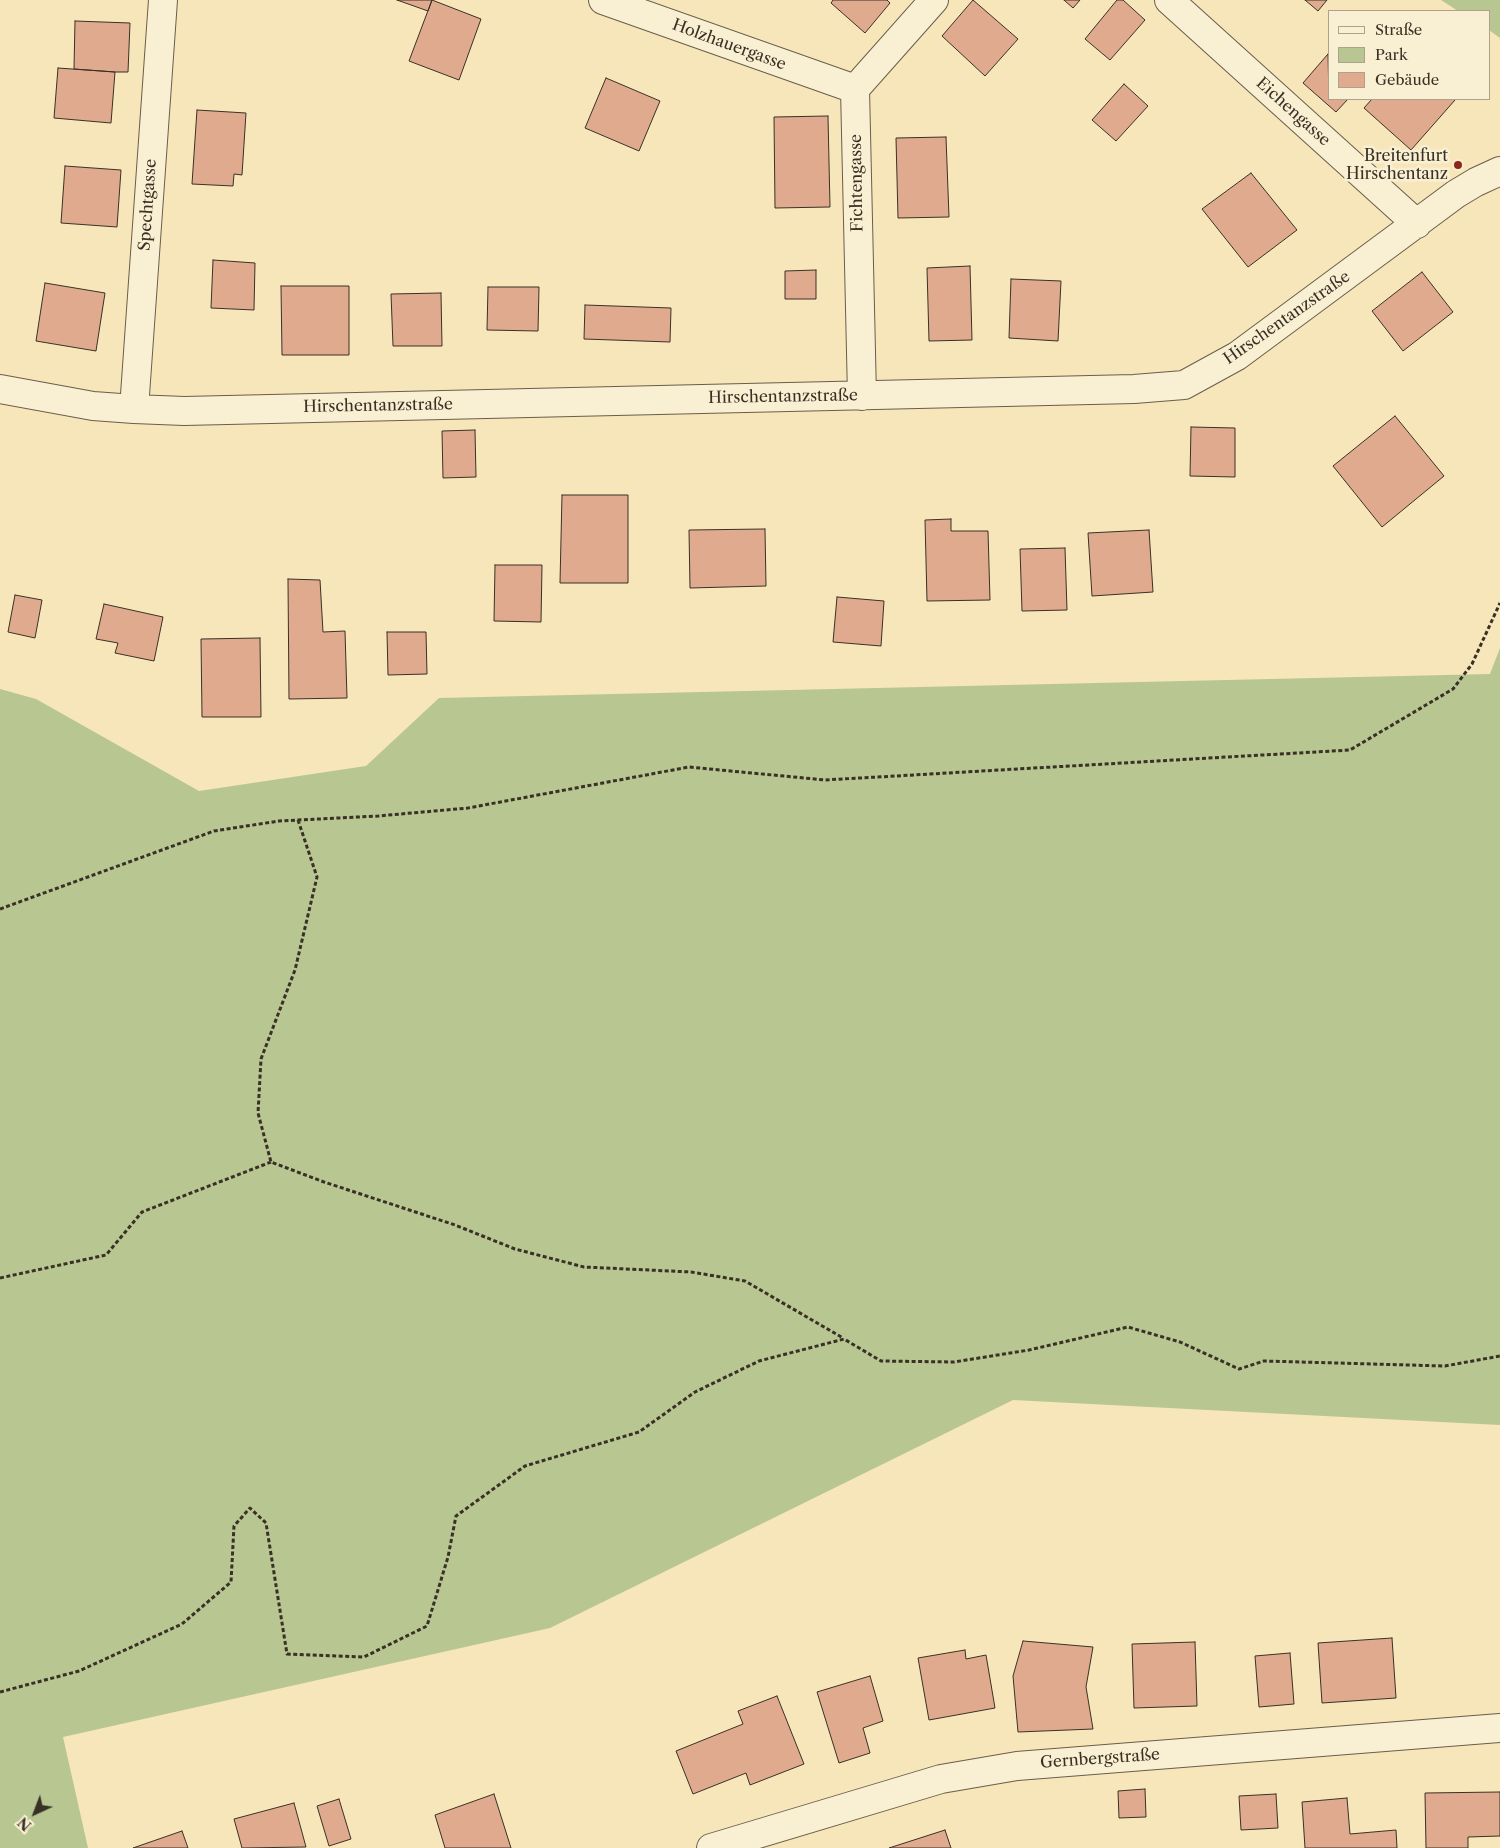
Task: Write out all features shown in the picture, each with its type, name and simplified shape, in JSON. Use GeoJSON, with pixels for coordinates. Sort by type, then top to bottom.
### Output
{"type":"FeatureCollection","features":[{"type":"Feature","properties":{"kind":"street","name":"Spechtgasse"},"geometry":{"type":"LineString","coordinates":[[134,410],[163,0]]}},
{"type":"Feature","properties":{"kind":"street","name":"Holzhauergasse"},"geometry":{"type":"LineString","coordinates":[[603,0],[855,90]]}},
{"type":"Feature","properties":{"kind":"street"},"geometry":{"type":"LineString","coordinates":[[855,90],[934,0]]}},
{"type":"Feature","properties":{"kind":"street","name":"Eichengasse"},"geometry":{"type":"LineString","coordinates":[[1169,0],[1417,224]]}},
{"type":"Feature","properties":{"kind":"street","name":"Fichtengasse"},"geometry":{"type":"LineString","coordinates":[[855,90],[862,396]]}},
{"type":"Feature","properties":{"kind":"street","name":"Hirschentanzstraße"},"geometry":{"type":"LineString","coordinates":[[0,389],[94,406],[134,410],[204,410],[1134,390],[1184,385],[1237,356],[1456,194],[1500,170]]}},
{"type":"Feature","properties":{"kind":"street","name":"Gernbergstraße"},"geometry":{"type":"LineString","coordinates":[[711,1848],[941,1779],[1017,1766],[1500,1728]]}},
{"type":"Feature","properties":{"kind":"path"},"geometry":{"type":"LineString","coordinates":[[0,910],[214,831],[279,821],[378,816],[468,808],[689,767],[825,780],[1350,750],[1453,689],[1472,664],[1500,603]]}},
{"type":"Feature","properties":{"kind":"path"},"geometry":{"type":"LineString","coordinates":[[271,1162],[258,1113],[261,1059],[295,970],[317,877],[298,820]]}},
{"type":"Feature","properties":{"kind":"path"},"geometry":{"type":"LineString","coordinates":[[0,1278],[106,1255],[142,1212],[271,1162],[324,1182],[455,1225],[514,1249],[584,1267],[691,1272],[745,1281],[881,1361],[954,1362],[1029,1350],[1128,1327],[1180,1342],[1239,1369],[1264,1360],[1445,1366],[1500,1356]]}},
{"type":"Feature","properties":{"kind":"path"},"geometry":{"type":"LineString","coordinates":[[0,1692],[79,1671],[182,1624],[231,1582],[234,1526],[250,1508],[266,1523],[287,1654],[364,1657],[427,1626],[448,1557],[456,1516],[525,1466],[639,1432],[695,1392],[759,1361],[844,1339]]}},
{"type":"Feature","properties":{"kind":"green space"},"geometry":{"type":"Polygon","coordinates":[[[1441,0],[1500,0],[1500,38],[1490,31],[1490,10],[1456,10],[1441,0]]]}},
{"type":"Feature","properties":{"kind":"green space"},"geometry":{"type":"Polygon","coordinates":[[[1500,648],[1500,1425],[1013,1400],[550,1628],[63,1737],[88,1848],[0,1848],[0,689],[36,699],[199,791],[366,766],[439,698],[1490,674],[1500,648]]]}},
{"type":"Feature","properties":{"kind":"building"},"geometry":{"type":"Polygon","coordinates":[[[397,0],[432,0],[428,11],[397,0]]]}},
{"type":"Feature","properties":{"kind":"building"},"geometry":{"type":"Polygon","coordinates":[[[432,0],[481,19],[459,80],[409,61],[432,0]]]}},
{"type":"Feature","properties":{"kind":"building"},"geometry":{"type":"Polygon","coordinates":[[[833,0],[887,0],[890,3],[865,33],[831,3],[833,0]]]}},
{"type":"Feature","properties":{"kind":"building"},"geometry":{"type":"Polygon","coordinates":[[[973,0],[1018,39],[985,76],[942,36],[973,0]]]}},
{"type":"Feature","properties":{"kind":"building"},"geometry":{"type":"Polygon","coordinates":[[[1064,0],[1080,0],[1073,8],[1064,0]]]}},
{"type":"Feature","properties":{"kind":"building"},"geometry":{"type":"Polygon","coordinates":[[[1117,0],[1123,0],[1145,20],[1110,60],[1085,39],[1117,0]]]}},
{"type":"Feature","properties":{"kind":"building"},"geometry":{"type":"Polygon","coordinates":[[[1305,0],[1327,0],[1318,11],[1305,0]]]}},
{"type":"Feature","properties":{"kind":"building"},"geometry":{"type":"Polygon","coordinates":[[[75,21],[130,23],[128,72],[74,69],[75,21]]]}},
{"type":"Feature","properties":{"kind":"building"},"geometry":{"type":"Polygon","coordinates":[[[1328,54],[1328,100],[1347,100],[1336,112],[1303,83],[1328,54]]]}},
{"type":"Feature","properties":{"kind":"building"},"geometry":{"type":"Polygon","coordinates":[[[58,68],[115,72],[111,123],[54,118],[58,68]]]}},
{"type":"Feature","properties":{"kind":"building"},"geometry":{"type":"Polygon","coordinates":[[[606,78],[660,101],[639,151],[585,128],[606,78]]]}},
{"type":"Feature","properties":{"kind":"building"},"geometry":{"type":"Polygon","coordinates":[[[1124,84],[1148,106],[1116,141],[1092,120],[1124,84]]]}},
{"type":"Feature","properties":{"kind":"building"},"geometry":{"type":"Polygon","coordinates":[[[1371,100],[1455,100],[1411,150],[1364,108],[1371,100]]]}},
{"type":"Feature","properties":{"kind":"building"},"geometry":{"type":"Polygon","coordinates":[[[197,110],[246,113],[242,175],[234,174],[233,186],[192,184],[197,110]]]}},
{"type":"Feature","properties":{"kind":"building"},"geometry":{"type":"Polygon","coordinates":[[[828,116],[830,207],[775,208],[774,117],[828,116]]]}},
{"type":"Feature","properties":{"kind":"building"},"geometry":{"type":"Polygon","coordinates":[[[946,137],[949,217],[898,218],[896,138],[946,137]]]}},
{"type":"Feature","properties":{"kind":"building"},"geometry":{"type":"Polygon","coordinates":[[[65,166],[121,170],[117,227],[61,223],[65,166]]]}},
{"type":"Feature","properties":{"kind":"building"},"geometry":{"type":"Polygon","coordinates":[[[1251,173],[1297,230],[1248,267],[1202,209],[1251,173]]]}},
{"type":"Feature","properties":{"kind":"building"},"geometry":{"type":"Polygon","coordinates":[[[213,260],[255,263],[254,310],[211,308],[213,260]]]}},
{"type":"Feature","properties":{"kind":"building"},"geometry":{"type":"Polygon","coordinates":[[[970,266],[972,340],[929,341],[927,268],[970,266]]]}},
{"type":"Feature","properties":{"kind":"building"},"geometry":{"type":"Polygon","coordinates":[[[816,270],[816,299],[785,299],[785,271],[816,270]]]}},
{"type":"Feature","properties":{"kind":"building"},"geometry":{"type":"Polygon","coordinates":[[[1422,272],[1453,312],[1403,351],[1372,311],[1422,272]]]}},
{"type":"Feature","properties":{"kind":"building"},"geometry":{"type":"Polygon","coordinates":[[[1011,279],[1061,281],[1058,341],[1009,338],[1011,279]]]}},
{"type":"Feature","properties":{"kind":"building"},"geometry":{"type":"Polygon","coordinates":[[[45,283],[105,293],[96,351],[36,341],[45,283]]]}},
{"type":"Feature","properties":{"kind":"building"},"geometry":{"type":"Polygon","coordinates":[[[281,286],[349,286],[349,355],[282,355],[281,286]]]}},
{"type":"Feature","properties":{"kind":"building"},"geometry":{"type":"Polygon","coordinates":[[[488,287],[539,287],[538,331],[487,330],[488,287]]]}},
{"type":"Feature","properties":{"kind":"building"},"geometry":{"type":"Polygon","coordinates":[[[441,293],[442,346],[393,346],[391,294],[441,293]]]}},
{"type":"Feature","properties":{"kind":"building"},"geometry":{"type":"Polygon","coordinates":[[[585,305],[671,308],[670,342],[584,339],[585,305]]]}},
{"type":"Feature","properties":{"kind":"building"},"geometry":{"type":"Polygon","coordinates":[[[1395,416],[1444,476],[1382,527],[1333,466],[1395,416]]]}},
{"type":"Feature","properties":{"kind":"building"},"geometry":{"type":"Polygon","coordinates":[[[1191,427],[1235,428],[1235,477],[1190,476],[1191,427]]]}},
{"type":"Feature","properties":{"kind":"building"},"geometry":{"type":"Polygon","coordinates":[[[475,430],[476,477],[443,478],[442,431],[475,430]]]}},
{"type":"Feature","properties":{"kind":"building"},"geometry":{"type":"Polygon","coordinates":[[[562,495],[628,495],[628,583],[560,583],[562,495]]]}},
{"type":"Feature","properties":{"kind":"building"},"geometry":{"type":"Polygon","coordinates":[[[951,519],[951,531],[988,531],[990,600],[927,601],[925,520],[951,519]]]}},
{"type":"Feature","properties":{"kind":"building"},"geometry":{"type":"Polygon","coordinates":[[[765,529],[766,586],[690,588],[689,530],[765,529]]]}},
{"type":"Feature","properties":{"kind":"building"},"geometry":{"type":"Polygon","coordinates":[[[1149,530],[1153,592],[1092,596],[1088,533],[1149,530]]]}},
{"type":"Feature","properties":{"kind":"building"},"geometry":{"type":"Polygon","coordinates":[[[1065,548],[1067,610],[1022,611],[1020,549],[1065,548]]]}},
{"type":"Feature","properties":{"kind":"building"},"geometry":{"type":"Polygon","coordinates":[[[495,565],[542,565],[541,622],[494,621],[495,565]]]}},
{"type":"Feature","properties":{"kind":"building"},"geometry":{"type":"Polygon","coordinates":[[[288,579],[320,580],[323,632],[345,631],[347,698],[289,699],[288,579]]]}},
{"type":"Feature","properties":{"kind":"building"},"geometry":{"type":"Polygon","coordinates":[[[15,595],[42,600],[35,638],[8,632],[15,595]]]}},
{"type":"Feature","properties":{"kind":"building"},"geometry":{"type":"Polygon","coordinates":[[[837,597],[884,601],[881,646],[833,642],[837,597]]]}},
{"type":"Feature","properties":{"kind":"building"},"geometry":{"type":"Polygon","coordinates":[[[104,604],[163,617],[154,661],[115,653],[118,643],[96,639],[104,604]]]}},
{"type":"Feature","properties":{"kind":"building"},"geometry":{"type":"Polygon","coordinates":[[[387,632],[426,632],[427,674],[388,675],[387,632]]]}},
{"type":"Feature","properties":{"kind":"building"},"geometry":{"type":"Polygon","coordinates":[[[260,638],[261,717],[202,717],[201,639],[260,638]]]}},
{"type":"Feature","properties":{"kind":"building"},"geometry":{"type":"Polygon","coordinates":[[[1392,1638],[1396,1698],[1322,1703],[1318,1643],[1392,1638]]]}},
{"type":"Feature","properties":{"kind":"building"},"geometry":{"type":"Polygon","coordinates":[[[1023,1641],[1093,1647],[1086,1687],[1093,1729],[1018,1732],[1013,1676],[1023,1641]]]}},
{"type":"Feature","properties":{"kind":"building"},"geometry":{"type":"Polygon","coordinates":[[[1195,1642],[1197,1706],[1134,1708],[1132,1644],[1195,1642]]]}},
{"type":"Feature","properties":{"kind":"building"},"geometry":{"type":"Polygon","coordinates":[[[965,1650],[966,1659],[986,1655],[995,1708],[929,1720],[918,1658],[965,1650]]]}},
{"type":"Feature","properties":{"kind":"building"},"geometry":{"type":"Polygon","coordinates":[[[1290,1653],[1294,1704],[1259,1707],[1255,1656],[1290,1653]]]}},
{"type":"Feature","properties":{"kind":"building"},"geometry":{"type":"Polygon","coordinates":[[[870,1676],[883,1721],[863,1728],[870,1753],[839,1763],[817,1692],[870,1676]]]}},
{"type":"Feature","properties":{"kind":"building"},"geometry":{"type":"Polygon","coordinates":[[[777,1696],[804,1764],[750,1785],[746,1773],[693,1794],[676,1751],[743,1724],[738,1711],[777,1696]]]}},
{"type":"Feature","properties":{"kind":"building"},"geometry":{"type":"Polygon","coordinates":[[[1145,1789],[1146,1817],[1119,1818],[1118,1791],[1145,1789]]]}},
{"type":"Feature","properties":{"kind":"building"},"geometry":{"type":"Polygon","coordinates":[[[1500,1792],[1500,1836],[1468,1837],[1468,1848],[1426,1848],[1425,1793],[1500,1792]]]}},
{"type":"Feature","properties":{"kind":"building"},"geometry":{"type":"Polygon","coordinates":[[[494,1794],[511,1848],[445,1848],[435,1815],[494,1794]]]}},
{"type":"Feature","properties":{"kind":"building"},"geometry":{"type":"Polygon","coordinates":[[[1276,1794],[1278,1828],[1241,1830],[1239,1796],[1276,1794]]]}},
{"type":"Feature","properties":{"kind":"building"},"geometry":{"type":"Polygon","coordinates":[[[1347,1798],[1350,1834],[1396,1830],[1397,1848],[1305,1848],[1302,1802],[1347,1798]]]}},
{"type":"Feature","properties":{"kind":"building"},"geometry":{"type":"Polygon","coordinates":[[[339,1799],[351,1839],[329,1846],[317,1806],[339,1799]]]}},
{"type":"Feature","properties":{"kind":"building"},"geometry":{"type":"Polygon","coordinates":[[[294,1803],[306,1847],[242,1848],[234,1819],[294,1803]]]}},
{"type":"Feature","properties":{"kind":"building"},"geometry":{"type":"Polygon","coordinates":[[[945,1830],[951,1848],[889,1848],[945,1830]]]}},
{"type":"Feature","properties":{"kind":"building"},"geometry":{"type":"Polygon","coordinates":[[[182,1831],[188,1848],[133,1848],[182,1831]]]}},
{"type":"Feature","properties":{"kind":"place","name":"Breitenfurt Hirschentanz"},"geometry":{"type":"Point","coordinates":[1458,165]}}]}
